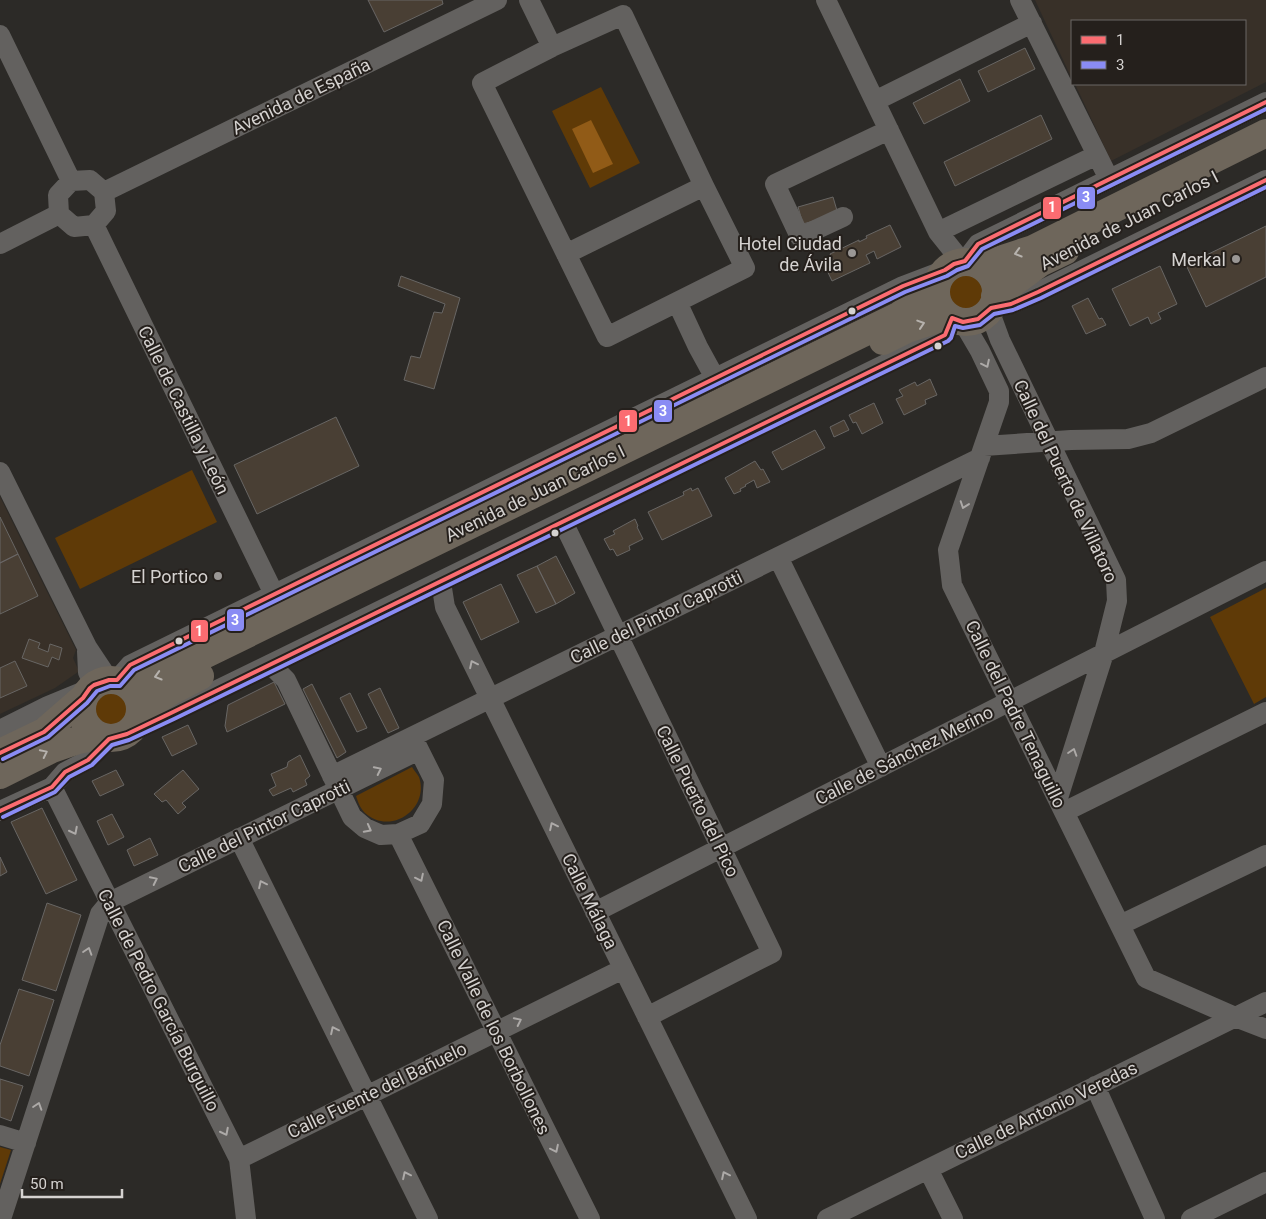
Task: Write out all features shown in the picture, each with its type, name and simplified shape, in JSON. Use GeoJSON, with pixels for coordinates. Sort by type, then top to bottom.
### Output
{"type":"FeatureCollection","features":[{"type":"Feature","properties":{"kind":"highway","name":"Avenida de Juan Carlos I"},"geometry":{"type":"LineString","coordinates":[[0,753],[44,732],[103,686],[165,674],[900,315],[956,269],[1033,249],[1266,133]]}},
{"type":"Feature","properties":{"kind":"highway","name":"Avenida de Juan Carlos I"},"geometry":{"type":"LineString","coordinates":[[992,305],[1040,263],[1266,151]]}},
{"type":"Feature","properties":{"kind":"highway"},"geometry":{"type":"LineString","coordinates":[[956,269],[990,274],[995,284],[992,305],[978,319],[954,318],[937,302],[956,269]]}},
{"type":"Feature","properties":{"kind":"highway","name":"Avenida de Juan Carlos I"},"geometry":{"type":"LineString","coordinates":[[141,710],[173,690],[898,333],[907,329],[954,318]]}},
{"type":"Feature","properties":{"kind":"highway"},"geometry":{"type":"LineString","coordinates":[[0,775],[52,749],[78,740],[112,736],[137,724],[141,710],[137,695],[103,686],[81,713],[87,727],[112,736]]}},
{"type":"Feature","properties":{"kind":"street","name":"Avenida de España"},"geometry":{"type":"LineString","coordinates":[[104,192],[497,0]]}},
{"type":"Feature","properties":{"kind":"street"},"geometry":{"type":"LineString","coordinates":[[528,0],[552,47]]}},
{"type":"Feature","properties":{"kind":"street"},"geometry":{"type":"LineString","coordinates":[[826,0],[956,269]]}},
{"type":"Feature","properties":{"kind":"street"},"geometry":{"type":"LineString","coordinates":[[1020,0],[1109,179]]}},
{"type":"Feature","properties":{"kind":"street"},"geometry":{"type":"LineString","coordinates":[[623,15],[704,186],[745,268],[607,337],[482,83],[552,47],[623,15]]}},
{"type":"Feature","properties":{"kind":"street"},"geometry":{"type":"LineString","coordinates":[[875,101],[1032,23]]}},
{"type":"Feature","properties":{"kind":"street"},"geometry":{"type":"LineString","coordinates":[[0,35],[71,181]]}},
{"type":"Feature","properties":{"kind":"street","name":"Avenida de Juan Carlos I"},"geometry":{"type":"LineString","coordinates":[[0,730],[48,706],[103,686],[130,665],[903,286],[956,269],[978,244],[1266,102]]}},
{"type":"Feature","properties":{"kind":"street"},"geometry":{"type":"LineString","coordinates":[[843,217],[800,237],[775,184],[889,130]]}},
{"type":"Feature","properties":{"kind":"street"},"geometry":{"type":"LineString","coordinates":[[938,232],[1097,155]]}},
{"type":"Feature","properties":{"kind":"street"},"geometry":{"type":"LineString","coordinates":[[90,180],[104,192],[106,211],[94,225],[74,227],[59,214],[58,195],[71,181],[90,180]]}},
{"type":"Feature","properties":{"kind":"street","name":"Avenida de Juan Carlos I"},"geometry":{"type":"LineString","coordinates":[[992,305],[1011,304],[1038,292],[1266,180]]}},
{"type":"Feature","properties":{"kind":"street"},"geometry":{"type":"LineString","coordinates":[[566,254],[704,186]]}},
{"type":"Feature","properties":{"kind":"street"},"geometry":{"type":"LineString","coordinates":[[0,244],[59,214]]}},
{"type":"Feature","properties":{"kind":"street","name":"Calle de Castilla y León"},"geometry":{"type":"LineString","coordinates":[[94,225],[274,594]]}},
{"type":"Feature","properties":{"kind":"street"},"geometry":{"type":"LineString","coordinates":[[677,302],[715,378]]}},
{"type":"Feature","properties":{"kind":"street","name":"Calle del Puerto de Villatoro"},"geometry":{"type":"LineString","coordinates":[[992,305],[1000,340],[1116,580],[1117,601],[1061,805]]}},
{"type":"Feature","properties":{"kind":"street"},"geometry":{"type":"LineString","coordinates":[[0,811],[52,787],[65,772],[88,760],[112,736],[278,661],[945,335],[954,318]]}},
{"type":"Feature","properties":{"kind":"street","name":"Calle del Padre Tenaguillo"},"geometry":{"type":"LineString","coordinates":[[954,318],[980,351],[999,391],[999,402],[948,550],[952,585],[1146,978],[1266,1029]]}},
{"type":"Feature","properties":{"kind":"street","name":"Calle del Pintor Caprotti"},"geometry":{"type":"LineString","coordinates":[[110,902],[239,838],[336,782],[416,743],[490,698],[778,557],[982,452],[1050,441],[1128,439],[1151,433],[1266,377]]}},
{"type":"Feature","properties":{"kind":"street"},"geometry":{"type":"LineString","coordinates":[[0,472],[7,502],[87,647],[103,686]]}},
{"type":"Feature","properties":{"kind":"street","name":"Calle Puerto del Pico"},"geometry":{"type":"LineString","coordinates":[[563,522],[772,953],[647,1017]]}},
{"type":"Feature","properties":{"kind":"street"},"geometry":{"type":"LineString","coordinates":[[778,557],[880,767]]}},
{"type":"Feature","properties":{"kind":"street","name":"Calle de Sánchez Merino"},"geometry":{"type":"LineString","coordinates":[[595,912],[1266,571]]}},
{"type":"Feature","properties":{"kind":"street","name":"Calle Málaga"},"geometry":{"type":"LineString","coordinates":[[441,582],[444,607],[747,1219]]}},
{"type":"Feature","properties":{"kind":"street"},"geometry":{"type":"LineString","coordinates":[[278,661],[352,817],[365,828],[381,835],[398,834],[420,824],[432,804],[434,780],[416,743]]}},
{"type":"Feature","properties":{"kind":"street"},"geometry":{"type":"LineString","coordinates":[[1061,805],[1266,712]]}},
{"type":"Feature","properties":{"kind":"street","name":"Calle de Pedro García Burguillo"},"geometry":{"type":"LineString","coordinates":[[52,787],[239,1159],[246,1219]]}},
{"type":"Feature","properties":{"kind":"street","name":"Calle Valle de los Borbollones"},"geometry":{"type":"LineString","coordinates":[[398,834],[590,1219]]}},
{"type":"Feature","properties":{"kind":"street"},"geometry":{"type":"LineString","coordinates":[[239,838],[428,1219]]}},
{"type":"Feature","properties":{"kind":"street"},"geometry":{"type":"LineString","coordinates":[[1120,925],[1266,854]]}},
{"type":"Feature","properties":{"kind":"street"},"geometry":{"type":"LineString","coordinates":[[1,1219],[100,914],[110,902]]}},
{"type":"Feature","properties":{"kind":"street","name":"Calle Fuente del Bañuelo"},"geometry":{"type":"LineString","coordinates":[[239,1159],[624,969]]}},
{"type":"Feature","properties":{"kind":"street","name":"Calle de Antonio Veredas"},"geometry":{"type":"LineString","coordinates":[[826,1219],[1266,1002]]}},
{"type":"Feature","properties":{"kind":"street"},"geometry":{"type":"LineString","coordinates":[[1095,1086],[1155,1219]]}},
{"type":"Feature","properties":{"kind":"street"},"geometry":{"type":"LineString","coordinates":[[0,1135],[26,1143]]}},
{"type":"Feature","properties":{"kind":"street"},"geometry":{"type":"LineString","coordinates":[[928,1169],[953,1219]]}},
{"type":"Feature","properties":{"kind":"street"},"geometry":{"type":"LineString","coordinates":[[1191,1219],[1266,1182]]}},
{"type":"Feature","properties":{"kind":"shaded area"},"geometry":{"type":"Polygon","coordinates":[[[1035,0],[1266,0],[1266,82],[1111,161],[1075,85],[1246,85],[1246,20],[1071,20],[1071,77],[1035,0]]]}},
{"type":"Feature","properties":{"kind":"shaded area"},"geometry":{"type":"Polygon","coordinates":[[[601,87],[640,163],[590,188],[552,111],[601,87]]]}},
{"type":"Feature","properties":{"kind":"shaded area"},"geometry":{"type":"Polygon","coordinates":[[[591,120],[613,164],[593,173],[572,129],[591,120]]]}},
{"type":"Feature","properties":{"kind":"shaded area"},"geometry":{"type":"Polygon","coordinates":[[[965,273],[978,279],[984,292],[978,305],[965,311],[952,305],[946,292],[952,279],[965,273]]]}},
{"type":"Feature","properties":{"kind":"shaded area"},"geometry":{"type":"Polygon","coordinates":[[[192,470],[217,522],[80,589],[55,538],[192,470]]]}},
{"type":"Feature","properties":{"kind":"shaded area"},"geometry":{"type":"Polygon","coordinates":[[[0,497],[76,650],[73,658],[78,672],[55,688],[0,714],[0,497]]]}},
{"type":"Feature","properties":{"kind":"shaded area"},"geometry":{"type":"Polygon","coordinates":[[[1266,588],[1266,697],[1254,704],[1210,617],[1266,588]]]}},
{"type":"Feature","properties":{"kind":"shaded area"},"geometry":{"type":"Polygon","coordinates":[[[111,692],[123,698],[129,710],[123,722],[111,728],[99,722],[93,710],[99,698],[111,692]]]}},
{"type":"Feature","properties":{"kind":"shaded area"},"geometry":{"type":"Polygon","coordinates":[[[412,767],[419,777],[421,789],[419,799],[406,816],[386,822],[375,819],[365,813],[360,807],[356,796],[412,767]]]}},
{"type":"Feature","properties":{"kind":"shaded area"},"geometry":{"type":"Polygon","coordinates":[[[0,1147],[11,1150],[0,1184],[0,1147]]]}},
{"type":"Feature","properties":{"kind":"building"},"geometry":{"type":"Polygon","coordinates":[[[368,0],[442,0],[443,4],[384,32],[368,0]]]}},
{"type":"Feature","properties":{"kind":"building"},"geometry":{"type":"Polygon","coordinates":[[[1025,48],[1035,69],[988,92],[978,71],[1025,48]]]}},
{"type":"Feature","properties":{"kind":"building"},"geometry":{"type":"Polygon","coordinates":[[[960,79],[970,101],[924,124],[913,103],[960,79]]]}},
{"type":"Feature","properties":{"kind":"building"},"geometry":{"type":"Polygon","coordinates":[[[1041,115],[1052,139],[955,186],[944,162],[1041,115]]]}},
{"type":"Feature","properties":{"kind":"building"},"geometry":{"type":"Polygon","coordinates":[[[833,197],[838,214],[803,224],[798,207],[833,197]]]}},
{"type":"Feature","properties":{"kind":"building","name":"Hotel Ciudad de Ávila"},"geometry":{"type":"Polygon","coordinates":[[[890,225],[901,247],[877,259],[874,251],[866,255],[870,263],[832,281],[824,264],[833,260],[830,254],[859,240],[859,242],[867,238],[866,236],[890,225]]]}},
{"type":"Feature","properties":{"kind":"building"},"geometry":{"type":"Polygon","coordinates":[[[1266,226],[1266,277],[1206,307],[1186,265],[1266,226]]]}},
{"type":"Feature","properties":{"kind":"building"},"geometry":{"type":"Polygon","coordinates":[[[1160,266],[1177,304],[1158,313],[1161,319],[1151,324],[1148,317],[1130,326],[1112,289],[1160,266]]]}},
{"type":"Feature","properties":{"kind":"building"},"geometry":{"type":"Polygon","coordinates":[[[401,276],[460,298],[434,389],[404,380],[411,356],[420,358],[434,312],[442,313],[445,304],[398,286],[401,276]]]}},
{"type":"Feature","properties":{"kind":"building"},"geometry":{"type":"Polygon","coordinates":[[[1088,298],[1099,319],[1102,318],[1106,325],[1086,334],[1072,306],[1088,298]]]}},
{"type":"Feature","properties":{"kind":"building"},"geometry":{"type":"Polygon","coordinates":[[[930,379],[937,395],[925,400],[926,404],[904,415],[896,399],[903,396],[899,390],[915,382],[917,386],[930,379]]]}},
{"type":"Feature","properties":{"kind":"building"},"geometry":{"type":"Polygon","coordinates":[[[874,403],[883,423],[862,434],[856,422],[853,423],[849,415],[874,403]]]}},
{"type":"Feature","properties":{"kind":"building"},"geometry":{"type":"Polygon","coordinates":[[[336,417],[359,466],[257,514],[234,465],[336,417]]]}},
{"type":"Feature","properties":{"kind":"building"},"geometry":{"type":"Polygon","coordinates":[[[844,420],[849,430],[834,437],[830,427],[844,420]]]}},
{"type":"Feature","properties":{"kind":"building"},"geometry":{"type":"Polygon","coordinates":[[[815,430],[825,448],[782,470],[772,452],[815,430]]]}},
{"type":"Feature","properties":{"kind":"building"},"geometry":{"type":"Polygon","coordinates":[[[755,461],[761,470],[763,469],[770,482],[757,488],[754,480],[740,489],[741,491],[734,494],[725,478],[755,461]]]}},
{"type":"Feature","properties":{"kind":"building"},"geometry":{"type":"Polygon","coordinates":[[[691,488],[692,491],[698,488],[712,516],[662,540],[648,512],[684,495],[683,492],[691,488]]]}},
{"type":"Feature","properties":{"kind":"building"},"geometry":{"type":"Polygon","coordinates":[[[0,517],[18,554],[0,563],[0,517]]]}},
{"type":"Feature","properties":{"kind":"building"},"geometry":{"type":"Polygon","coordinates":[[[635,519],[643,539],[629,546],[630,550],[617,556],[613,549],[610,550],[604,539],[615,534],[613,531],[635,519]]]}},
{"type":"Feature","properties":{"kind":"building"},"geometry":{"type":"Polygon","coordinates":[[[18,554],[38,596],[0,614],[0,563],[18,554]]]}},
{"type":"Feature","properties":{"kind":"building"},"geometry":{"type":"Polygon","coordinates":[[[556,556],[575,593],[556,604],[537,566],[556,556]]]}},
{"type":"Feature","properties":{"kind":"building"},"geometry":{"type":"Polygon","coordinates":[[[537,566],[556,604],[536,613],[517,575],[537,566]]]}},
{"type":"Feature","properties":{"kind":"building"},"geometry":{"type":"Polygon","coordinates":[[[501,584],[519,622],[481,640],[463,602],[501,584]]]}},
{"type":"Feature","properties":{"kind":"building"},"geometry":{"type":"Polygon","coordinates":[[[29,639],[40,643],[38,648],[48,652],[50,644],[62,648],[59,660],[52,657],[48,667],[22,658],[29,639]]]}},
{"type":"Feature","properties":{"kind":"building"},"geometry":{"type":"Polygon","coordinates":[[[15,661],[27,686],[0,698],[0,668],[15,661]]]}},
{"type":"Feature","properties":{"kind":"building"},"geometry":{"type":"Polygon","coordinates":[[[274,682],[285,704],[227,732],[225,726],[228,705],[274,682]]]}},
{"type":"Feature","properties":{"kind":"building"},"geometry":{"type":"Polygon","coordinates":[[[312,684],[346,752],[337,758],[303,689],[312,684]]]}},
{"type":"Feature","properties":{"kind":"building"},"geometry":{"type":"Polygon","coordinates":[[[380,688],[399,728],[388,733],[368,694],[380,688]]]}},
{"type":"Feature","properties":{"kind":"building"},"geometry":{"type":"Polygon","coordinates":[[[350,693],[367,728],[357,732],[340,698],[350,693]]]}},
{"type":"Feature","properties":{"kind":"building"},"geometry":{"type":"Polygon","coordinates":[[[188,725],[197,744],[172,756],[162,737],[188,725]]]}},
{"type":"Feature","properties":{"kind":"building"},"geometry":{"type":"Polygon","coordinates":[[[300,755],[310,776],[305,780],[307,785],[293,792],[291,788],[273,796],[269,790],[276,786],[271,774],[287,767],[288,762],[300,755]]]}},
{"type":"Feature","properties":{"kind":"building"},"geometry":{"type":"Polygon","coordinates":[[[116,770],[124,785],[100,796],[92,781],[116,770]]]}},
{"type":"Feature","properties":{"kind":"building"},"geometry":{"type":"Polygon","coordinates":[[[183,770],[199,789],[182,803],[186,807],[178,814],[166,800],[162,802],[154,794],[183,770]]]}},
{"type":"Feature","properties":{"kind":"building"},"geometry":{"type":"Polygon","coordinates":[[[42,808],[77,880],[46,894],[11,822],[42,808]]]}},
{"type":"Feature","properties":{"kind":"building"},"geometry":{"type":"Polygon","coordinates":[[[112,814],[124,837],[108,845],[97,821],[112,814]]]}},
{"type":"Feature","properties":{"kind":"building"},"geometry":{"type":"Polygon","coordinates":[[[150,838],[158,855],[134,866],[127,850],[150,838]]]}},
{"type":"Feature","properties":{"kind":"building"},"geometry":{"type":"Polygon","coordinates":[[[0,857],[7,872],[0,876],[0,857]]]}},
{"type":"Feature","properties":{"kind":"building"},"geometry":{"type":"Polygon","coordinates":[[[47,903],[81,915],[56,991],[22,980],[47,903]]]}},
{"type":"Feature","properties":{"kind":"building"},"geometry":{"type":"Polygon","coordinates":[[[19,989],[54,1000],[29,1076],[0,1066],[0,1045],[19,989]]]}},
{"type":"Feature","properties":{"kind":"building"},"geometry":{"type":"Polygon","coordinates":[[[0,1079],[23,1086],[11,1121],[0,1117],[0,1079]]]}},
{"type":"Feature","properties":{"kind":"transit line","name":"1"},"geometry":{"type":"LineString","coordinates":[[0,753],[44,732],[83,698],[90,688],[109,680],[117,680],[130,665],[903,286],[965,261],[978,244],[1266,102]]}},
{"type":"Feature","properties":{"kind":"transit line","name":"3"},"geometry":{"type":"LineString","coordinates":[[3,759],[48,737],[87,703],[97,691],[110,686],[120,686],[134,670],[905,292],[968,266],[982,249],[1266,109]]}},
{"type":"Feature","properties":{"kind":"transit line","name":"1"},"geometry":{"type":"LineString","coordinates":[[0,811],[52,787],[65,772],[88,760],[109,739],[127,734],[171,713],[945,335],[952,318],[963,322],[978,319],[991,308],[1011,304],[1038,292],[1266,180]]}},
{"type":"Feature","properties":{"kind":"transit line","name":"3"},"geometry":{"type":"LineString","coordinates":[[3,817],[55,792],[69,777],[92,765],[112,745],[129,740],[174,719],[948,341],[955,326],[963,328],[980,325],[994,314],[1013,310],[1041,298],[1266,187]]}},
{"type":"Feature","properties":{"kind":"place","name":"Hotel Ciudad de Ávila"},"geometry":{"type":"Point","coordinates":[852,253]}},
{"type":"Feature","properties":{"kind":"place","name":"Merkal"},"geometry":{"type":"Point","coordinates":[1236,259]}},
{"type":"Feature","properties":{"kind":"place","name":"El Portico"},"geometry":{"type":"Point","coordinates":[218,576]}}]}
